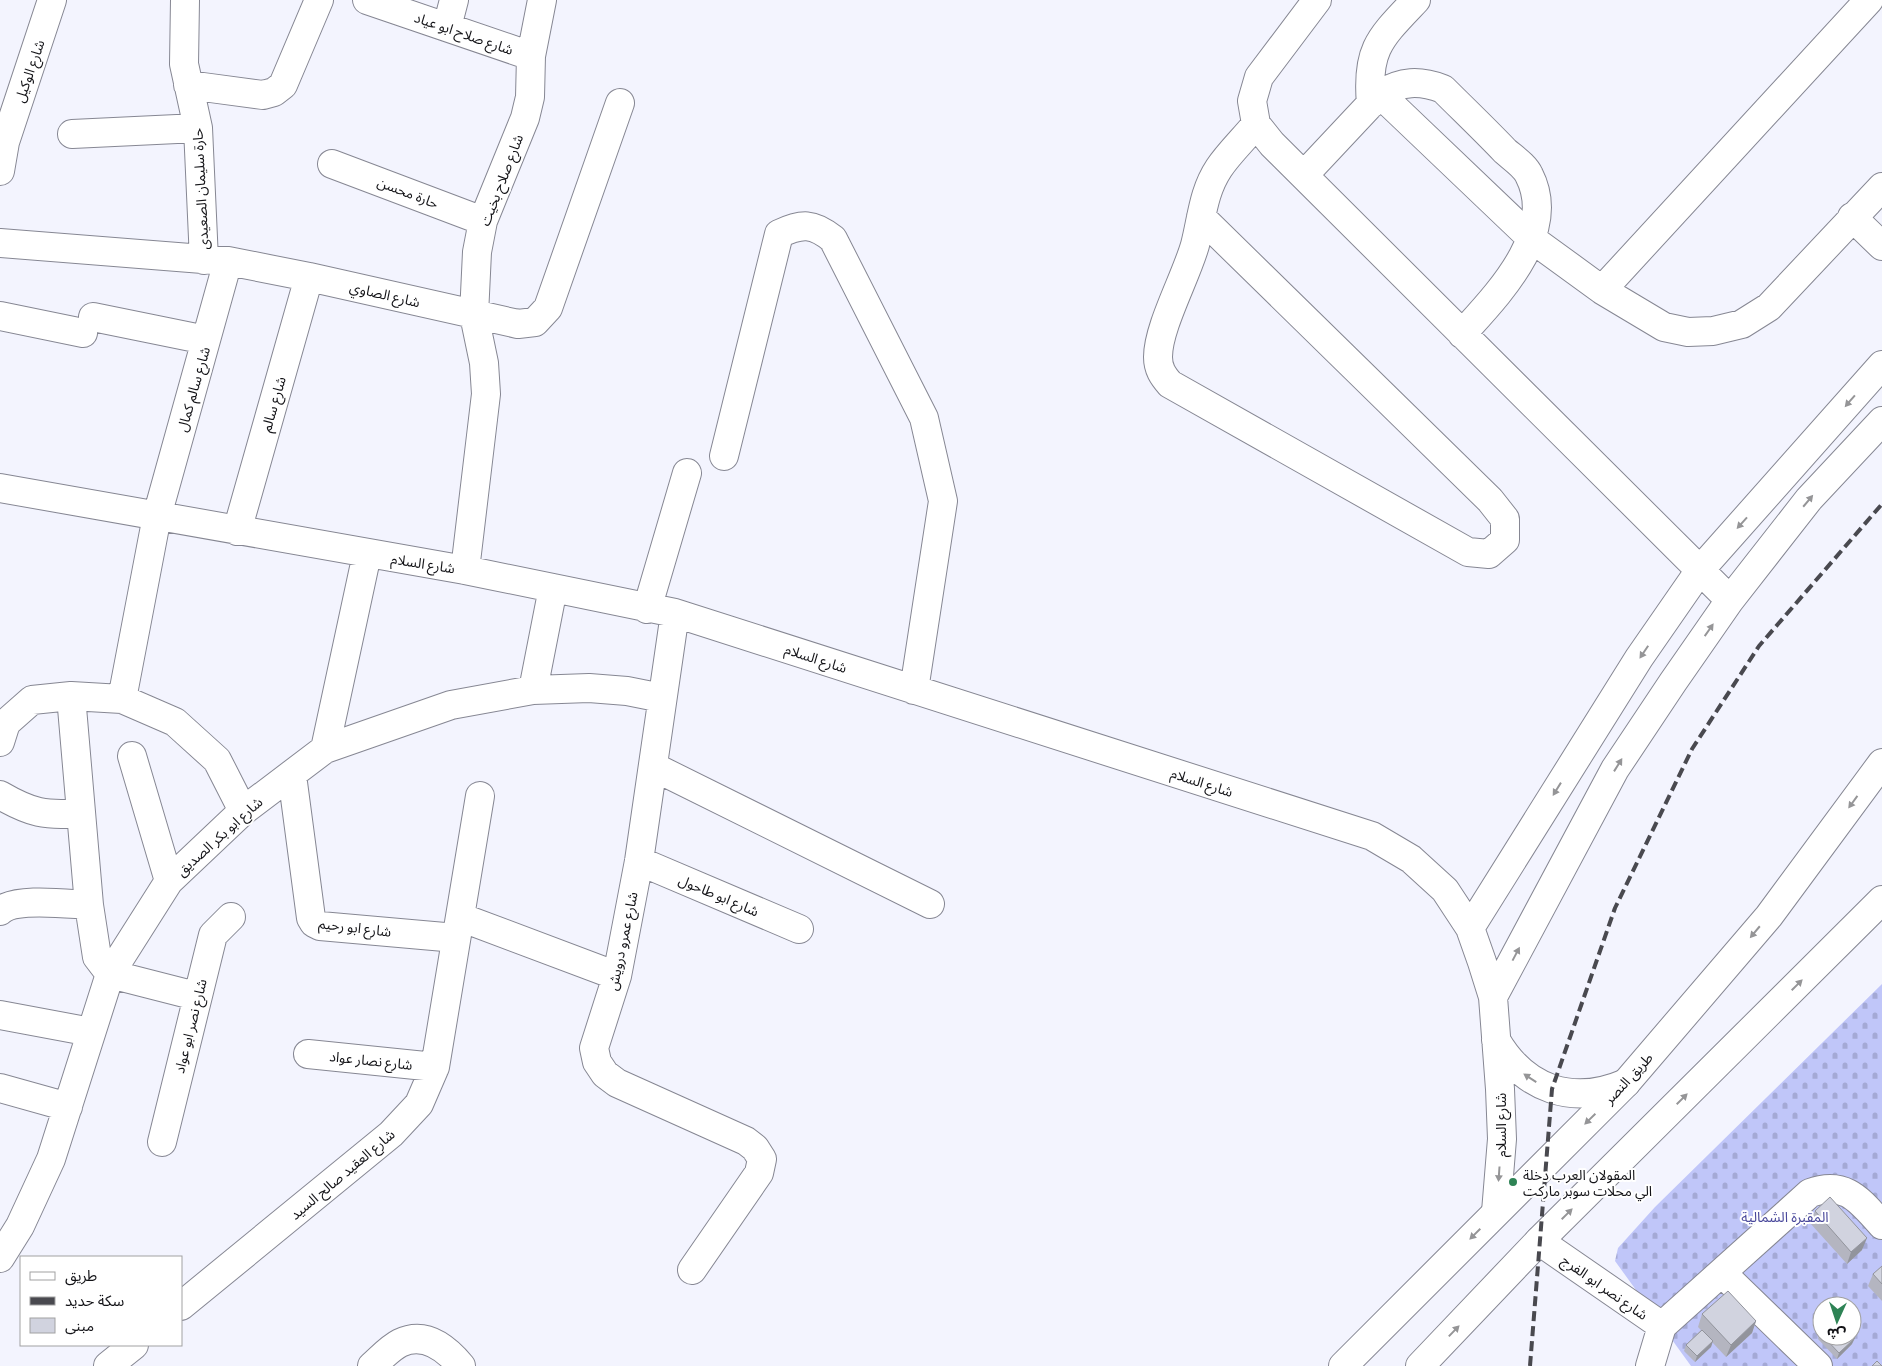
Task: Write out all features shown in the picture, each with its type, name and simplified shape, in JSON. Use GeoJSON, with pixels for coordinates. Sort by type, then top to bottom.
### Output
{"type":"FeatureCollection","features":[{"type":"Feature","properties":{"kind":"main road","name":"شارع الوكيل"},"geometry":{"type":"LineString","coordinates":[[0,171],[5,142],[52,0]]}},
{"type":"Feature","properties":{"kind":"main road","name":"حارة سليمان الصعيدى"},"geometry":{"type":"LineString","coordinates":[[185,0],[184,64],[198,128],[216,261]]}},
{"type":"Feature","properties":{"kind":"main road"},"geometry":{"type":"LineString","coordinates":[[188,85],[263,94],[274,92],[283,84],[319,0]]}},
{"type":"Feature","properties":{"kind":"main road","name":"شارع صلاح ابو عياد"},"geometry":{"type":"LineString","coordinates":[[367,0],[531,56]]}},
{"type":"Feature","properties":{"kind":"main road"},"geometry":{"type":"LineString","coordinates":[[447,27],[454,0]]}},
{"type":"Feature","properties":{"kind":"main road","name":"شارع صلاح بخيت"},"geometry":{"type":"LineString","coordinates":[[465,570],[486,394],[484,363],[474,315],[477,252],[483,221],[525,118],[530,97],[531,56],[542,0]]}},
{"type":"Feature","properties":{"kind":"main road"},"geometry":{"type":"LineString","coordinates":[[1317,0],[1259,77],[1252,100],[1256,124],[1462,334],[1730,600]]}},
{"type":"Feature","properties":{"kind":"main road"},"geometry":{"type":"LineString","coordinates":[[1416,0],[1382,36],[1375,52],[1371,69],[1376,99],[1532,239],[1602,290],[1664,326],[1688,332],[1713,331],[1742,324],[1769,307],[1882,187]]}},
{"type":"Feature","properties":{"kind":"main road"},"geometry":{"type":"LineString","coordinates":[[1602,290],[1869,0]]}},
{"type":"Feature","properties":{"kind":"main road"},"geometry":{"type":"LineString","coordinates":[[1304,175],[1376,99],[1395,86],[1411,82],[1427,83],[1443,89],[1529,174],[1537,206],[1532,239],[1524,256],[1491,301],[1462,334]]}},
{"type":"Feature","properties":{"kind":"main road","name":"شارع الصاوي"},"geometry":{"type":"LineString","coordinates":[[0,243],[216,261],[309,277],[518,324],[535,322],[548,308],[620,103]]}},
{"type":"Feature","properties":{"kind":"main road"},"geometry":{"type":"LineString","coordinates":[[1201,217],[1490,500],[1505,519],[1505,540],[1489,554],[1468,552],[1170,384],[1160,373],[1158,359],[1159,342],[1186,269],[1206,193],[1219,168],[1256,124]]}},
{"type":"Feature","properties":{"kind":"main road"},"geometry":{"type":"LineString","coordinates":[[72,134],[198,128]]}},
{"type":"Feature","properties":{"kind":"main road","name":"حارة محسن"},"geometry":{"type":"LineString","coordinates":[[332,164],[483,221]]}},
{"type":"Feature","properties":{"kind":"main road"},"geometry":{"type":"LineString","coordinates":[[1852,217],[1882,246]]}},
{"type":"Feature","properties":{"kind":"main road"},"geometry":{"type":"LineString","coordinates":[[724,456],[779,234],[796,226],[811,226],[833,239],[924,418],[943,500],[914,690]]}},
{"type":"Feature","properties":{"kind":"main road","name":"شارع سالم كمال"},"geometry":{"type":"LineString","coordinates":[[122,699],[157,516],[206,340],[216,261]]}},
{"type":"Feature","properties":{"kind":"main road","name":"شارع سالم"},"geometry":{"type":"LineString","coordinates":[[237,531],[309,277]]}},
{"type":"Feature","properties":{"kind":"main road"},"geometry":{"type":"LineString","coordinates":[[0,316],[206,340]]}},
{"type":"Feature","properties":{"kind":"main road"},"geometry":{"type":"LineString","coordinates":[[1470,928],[1639,658],[1700,570],[1882,365]]}},
{"type":"Feature","properties":{"kind":"main road"},"geometry":{"type":"LineString","coordinates":[[1494,997],[1615,769],[1730,600],[1809,499],[1882,421]]}},
{"type":"Feature","properties":{"kind":"main road"},"geometry":{"type":"LineString","coordinates":[[647,609],[687,473]]}},
{"type":"Feature","properties":{"kind":"main road","name":"شارع السلام"},"geometry":{"type":"LineString","coordinates":[[0,488],[465,570],[647,609],[675,613],[1372,836],[1411,859],[1444,890],[1470,928],[1494,997],[1502,1139],[1496,1212]]}},
{"type":"Feature","properties":{"kind":"main road"},"geometry":{"type":"LineString","coordinates":[[325,750],[367,554]]}},
{"type":"Feature","properties":{"kind":"main road"},"geometry":{"type":"LineString","coordinates":[[533,690],[553,588]]}},
{"type":"Feature","properties":{"kind":"main road","name":"شارع عمرو درويش"},"geometry":{"type":"LineString","coordinates":[[675,613],[639,861],[617,976],[594,1048],[597,1062],[605,1074],[617,1083],[746,1141],[755,1148],[762,1158],[759,1173],[692,1270]]}},
{"type":"Feature","properties":{"kind":"main road","name":"شارع ابو بكر الصديق"},"geometry":{"type":"LineString","coordinates":[[0,1258],[10,1221],[51,1159],[110,974],[169,881],[243,810],[325,750],[450,706],[533,690],[589,688],[627,691],[662,698]]}},
{"type":"Feature","properties":{"kind":"main road"},"geometry":{"type":"LineString","coordinates":[[71,696],[89,905],[97,957],[110,974],[196,996]]}},
{"type":"Feature","properties":{"kind":"main road"},"geometry":{"type":"LineString","coordinates":[[0,742],[6,723],[32,700],[71,696],[122,699],[175,722],[217,760],[243,810]]}},
{"type":"Feature","properties":{"kind":"main road"},"geometry":{"type":"LineString","coordinates":[[132,756],[169,881]]}},
{"type":"Feature","properties":{"kind":"main road","name":"طريق النصر"},"geometry":{"type":"LineString","coordinates":[[1343,1366],[1626,1083],[1769,916],[1882,763]]}},
{"type":"Feature","properties":{"kind":"main road"},"geometry":{"type":"LineString","coordinates":[[654,767],[930,904]]}},
{"type":"Feature","properties":{"kind":"main road","name":"شارع ابو رحيم"},"geometry":{"type":"LineString","coordinates":[[292,775],[311,918],[314,923],[320,926],[458,927]]}},
{"type":"Feature","properties":{"kind":"main road"},"geometry":{"type":"LineString","coordinates":[[0,795],[24,808],[52,815],[81,812]]}},
{"type":"Feature","properties":{"kind":"main road","name":"شارع العقيد صالح السيد"},"geometry":{"type":"LineString","coordinates":[[182,1305],[391,1134],[419,1104],[435,1067],[480,796]]}},
{"type":"Feature","properties":{"kind":"main road","name":"شارع ابو طاحول"},"geometry":{"type":"LineString","coordinates":[[639,861],[799,929]]}},
{"type":"Feature","properties":{"kind":"main road"},"geometry":{"type":"LineString","coordinates":[[1420,1366],[1539,1241],[1882,900]]}},
{"type":"Feature","properties":{"kind":"main road"},"geometry":{"type":"LineString","coordinates":[[0,912],[4,908],[31,903],[89,905]]}},
{"type":"Feature","properties":{"kind":"main road","name":"شارع نصر ابو عواد"},"geometry":{"type":"LineString","coordinates":[[162,1142],[212,935],[231,917]]}},
{"type":"Feature","properties":{"kind":"main road"},"geometry":{"type":"LineString","coordinates":[[458,927],[617,976]]}},
{"type":"Feature","properties":{"kind":"main road"},"geometry":{"type":"LineString","coordinates":[[0,1015],[91,1032]]}},
{"type":"Feature","properties":{"kind":"main road","name":"شارع السلام"},"geometry":{"type":"LineString","coordinates":[[1496,1038],[1505,1055],[1518,1070],[1534,1081],[1552,1089],[1570,1094],[1590,1094],[1609,1091],[1626,1083]]}},
{"type":"Feature","properties":{"kind":"main road","name":"شارع نصار عواد"},"geometry":{"type":"LineString","coordinates":[[308,1054],[435,1067]]}},
{"type":"Feature","properties":{"kind":"main road"},"geometry":{"type":"LineString","coordinates":[[0,1088],[68,1107]]}},
{"type":"Feature","properties":{"kind":"main road"},"geometry":{"type":"LineString","coordinates":[[1662,1326],[1810,1193],[1822,1189],[1844,1190],[1856,1198],[1882,1223]]}},
{"type":"Feature","properties":{"kind":"main road","name":"شارع نصر ابو الفرج"},"geometry":{"type":"LineString","coordinates":[[1539,1241],[1662,1326],[1650,1366]]}},
{"type":"Feature","properties":{"kind":"main road"},"geometry":{"type":"LineString","coordinates":[[1722,1273],[1812,1364]]}},
{"type":"Feature","properties":{"kind":"main road"},"geometry":{"type":"LineString","coordinates":[[372,1366],[400,1343],[424,1338],[448,1351],[461,1366]]}},
{"type":"Feature","properties":{"kind":"main road"},"geometry":{"type":"LineString","coordinates":[[108,1366],[133,1346]]}},
{"type":"Feature","properties":{"kind":"green space","name":"المقبرة الشمالية"},"geometry":{"type":"Polygon","coordinates":[[[1882,984],[1882,1366],[1691,1366],[1615,1261],[1618,1248],[1655,1207],[1882,984]]]}},
{"type":"Feature","properties":{"kind":"building"},"geometry":{"type":"Polygon","coordinates":[[[1830,1197],[1867,1238],[1851,1252],[1815,1211],[1830,1197]]]}},
{"type":"Feature","properties":{"kind":"building"},"geometry":{"type":"Polygon","coordinates":[[[1882,1266],[1882,1284],[1873,1274],[1882,1266]]]}},
{"type":"Feature","properties":{"kind":"building"},"geometry":{"type":"Polygon","coordinates":[[[1728,1291],[1756,1321],[1731,1345],[1702,1314],[1728,1291]]]}},
{"type":"Feature","properties":{"kind":"building"},"geometry":{"type":"Polygon","coordinates":[[[1702,1330],[1713,1341],[1697,1356],[1686,1345],[1702,1330]]]}},
{"type":"Feature","properties":{"kind":"building"},"geometry":{"type":"Polygon","coordinates":[[[1832,1346],[1846,1346],[1839,1353],[1832,1346]]]}},
{"type":"Feature","properties":{"kind":"building"},"geometry":{"type":"Polygon","coordinates":[[[1877,1361],[1882,1366],[1872,1366],[1877,1361]]]}},
{"type":"Feature","properties":{"kind":"railway"},"geometry":{"type":"LineString","coordinates":[[1530,1366],[1552,1089],[1615,908],[1692,749],[1759,646],[1882,504]]}},
{"type":"Feature","properties":{"kind":"place","name":"المقولان العرب دخلة الي محلات سوبر ماركت"},"geometry":{"type":"Point","coordinates":[1513,1182]}}]}
